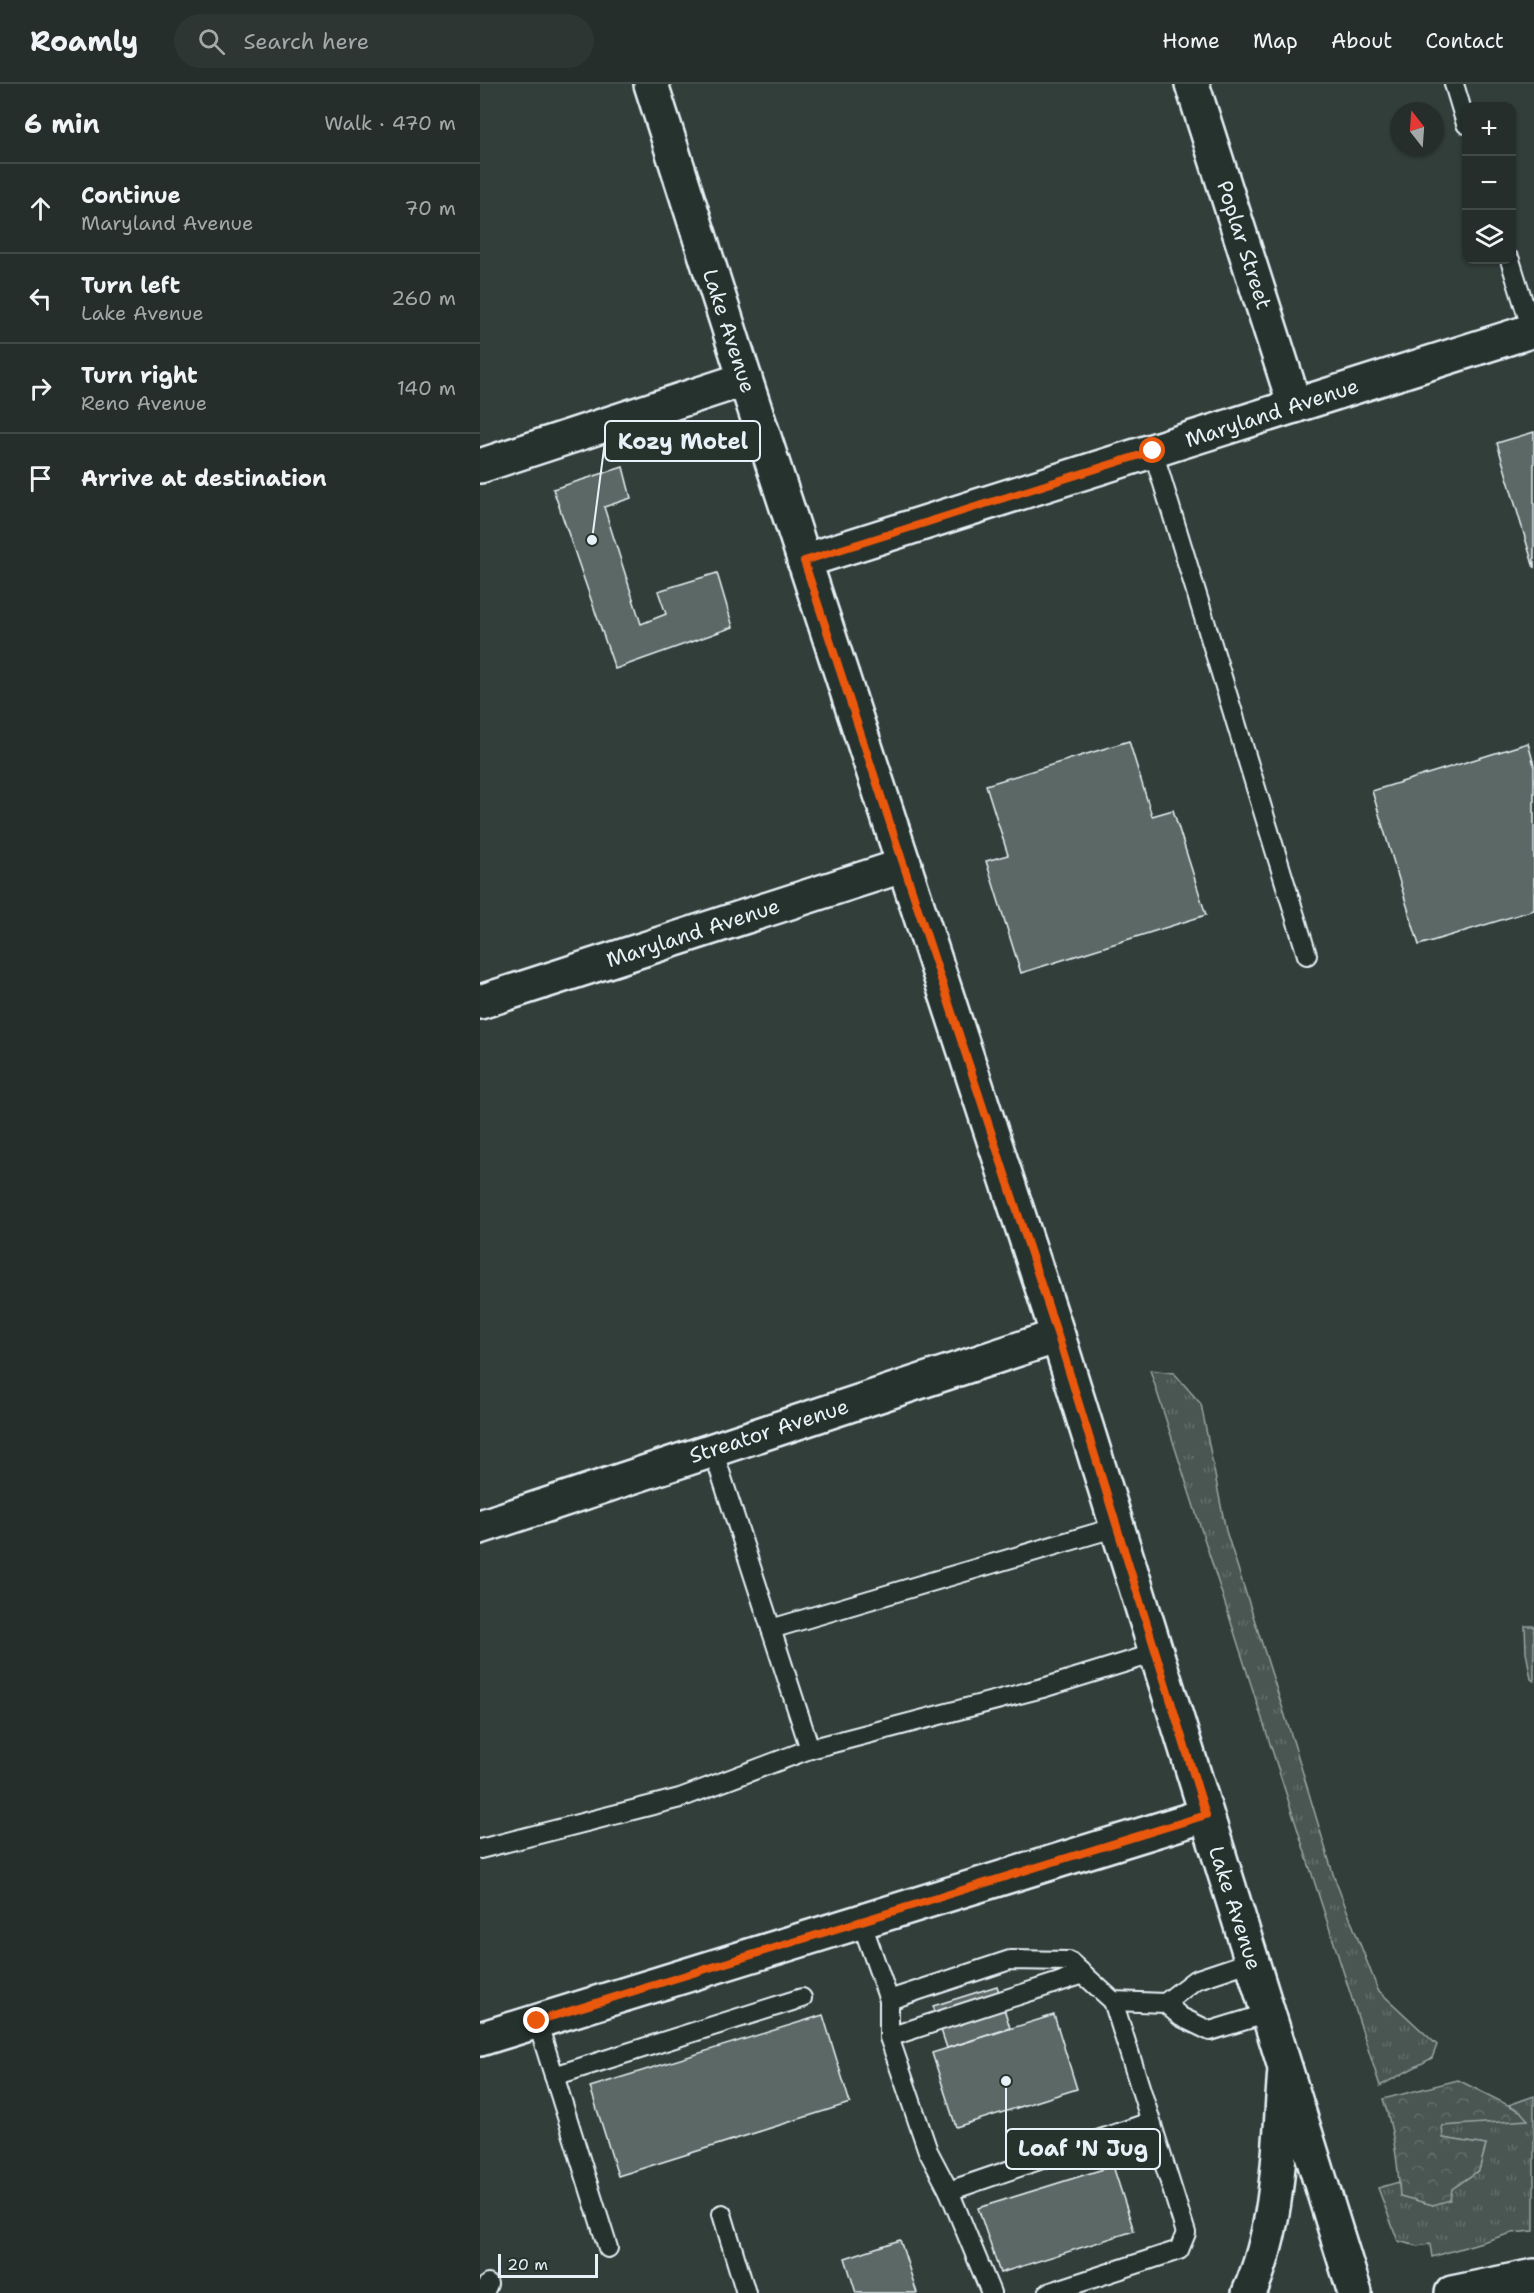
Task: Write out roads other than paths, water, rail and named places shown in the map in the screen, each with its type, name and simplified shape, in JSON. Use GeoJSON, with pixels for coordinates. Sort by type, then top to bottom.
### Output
{"type":"FeatureCollection","features":[{"type":"Feature","properties":{"kind":"street","name":"Lake Avenue"},"geometry":{"type":"LineString","coordinates":[[651,84],[804,561],[1058,1336],[1355,2293]]}},
{"type":"Feature","properties":{"kind":"street","name":"Poplar Street"},"geometry":{"type":"LineString","coordinates":[[1192,84],[1295,406]]}},
{"type":"Feature","properties":{"kind":"street","name":"Maryland Avenue"},"geometry":{"type":"LineString","coordinates":[[804,561],[1533,330]]}},
{"type":"Feature","properties":{"kind":"street"},"geometry":{"type":"LineString","coordinates":[[480,466],[745,379]]}},
{"type":"Feature","properties":{"kind":"street","name":"Maryland Avenue"},"geometry":{"type":"LineString","coordinates":[[480,1002],[905,865]]}},
{"type":"Feature","properties":{"kind":"street","name":"Streator Avenue"},"geometry":{"type":"LineString","coordinates":[[480,1527],[1058,1336]]}},
{"type":"Feature","properties":{"kind":"street"},"geometry":{"type":"LineString","coordinates":[[480,2039],[1206,1815]]}},
{"type":"Feature","properties":{"kind":"street"},"geometry":{"type":"LineString","coordinates":[[1250,2293],[1266,2250],[1274,2204],[1285,2069]]}},
{"type":"Feature","properties":{"kind":"street"},"geometry":{"type":"LineString","coordinates":[[1452,2293],[1534,2276]]}},
{"type":"Feature","properties":{"kind":"lane"},"geometry":{"type":"LineString","coordinates":[[1454,84],[1462,109]]}},
{"type":"Feature","properties":{"kind":"lane"},"geometry":{"type":"LineString","coordinates":[[1511,264],[1533,330]]}},
{"type":"Feature","properties":{"kind":"lane"},"geometry":{"type":"LineString","coordinates":[[1153,451],[1307,955]]}},
{"type":"Feature","properties":{"kind":"lane"},"geometry":{"type":"LineString","coordinates":[[713,1450],[810,1749]]}},
{"type":"Feature","properties":{"kind":"lane"},"geometry":{"type":"LineString","coordinates":[[771,1629],[1117,1527]]}},
{"type":"Feature","properties":{"kind":"lane"},"geometry":{"type":"LineString","coordinates":[[480,1849],[680,1798],[810,1749],[1046,1687],[1156,1653]]}},
{"type":"Feature","properties":{"kind":"lane"},"geometry":{"type":"LineString","coordinates":[[861,1921],[889,2000],[889,2037],[928,2151],[949,2191],[991,2293]]}},
{"type":"Feature","properties":{"kind":"lane"},"geometry":{"type":"LineString","coordinates":[[889,2000],[1010,1960],[1069,1961],[1113,2001],[1186,2233],[1179,2250],[1048,2293]]}},
{"type":"Feature","properties":{"kind":"lane"},"geometry":{"type":"LineString","coordinates":[[1165,2003],[1195,1980],[1252,1961]]}},
{"type":"Feature","properties":{"kind":"lane"},"geometry":{"type":"LineString","coordinates":[[889,2037],[1084,1974]]}},
{"type":"Feature","properties":{"kind":"lane"},"geometry":{"type":"LineString","coordinates":[[554,2076],[802,1998]]}},
{"type":"Feature","properties":{"kind":"lane"},"geometry":{"type":"LineString","coordinates":[[1113,2001],[1165,2003],[1181,2017],[1210,2031],[1269,2013]]}},
{"type":"Feature","properties":{"kind":"lane"},"geometry":{"type":"LineString","coordinates":[[537,2021],[608,2248]]}},
{"type":"Feature","properties":{"kind":"lane"},"geometry":{"type":"LineString","coordinates":[[949,2191],[1150,2122]]}},
{"type":"Feature","properties":{"kind":"lane"},"geometry":{"type":"LineString","coordinates":[[722,2214],[746,2293]]}},
{"type":"Feature","properties":{"kind":"place","name":"Kozy Motel"},"geometry":{"type":"Point","coordinates":[592,540]}},
{"type":"Feature","properties":{"kind":"place","name":"Loaf 'N Jug"},"geometry":{"type":"Point","coordinates":[1006,2081]}}]}
